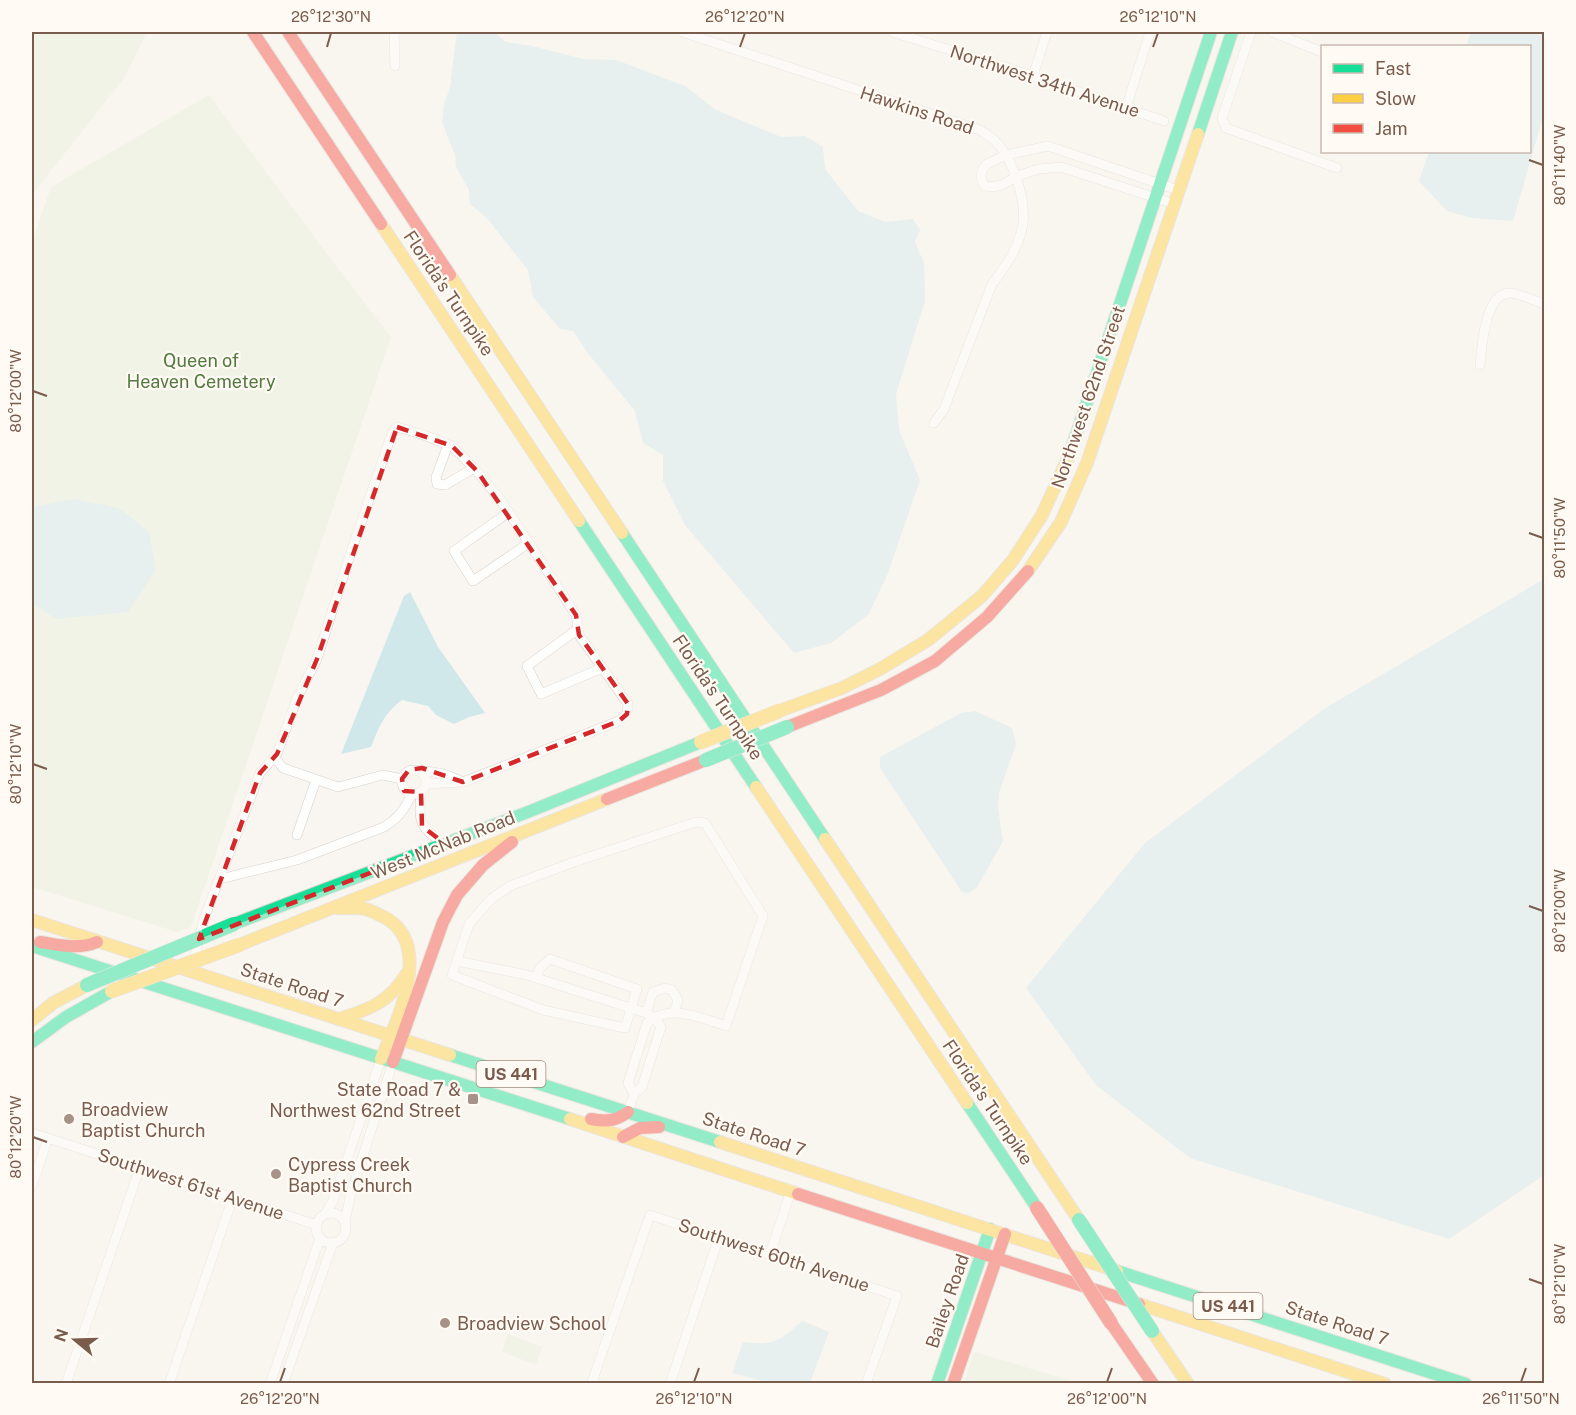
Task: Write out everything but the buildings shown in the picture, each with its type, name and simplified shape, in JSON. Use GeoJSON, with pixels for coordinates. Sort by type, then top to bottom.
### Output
{"type":"FeatureCollection","features":[{"type":"Feature","properties":{"kind":"main road","name":"Florida's Turnpike"},"geometry":{"type":"LineString","coordinates":[[253,32],[1153,1383]]}},
{"type":"Feature","properties":{"kind":"main road","name":"Florida's Turnpike"},"geometry":{"type":"LineString","coordinates":[[288,32],[1188,1383]]}},
{"type":"Feature","properties":{"kind":"main road","name":"Northwest 62nd Street"},"geometry":{"type":"LineString","coordinates":[[701,742],[842,688],[880,669],[927,640],[982,596],[1013,560],[1042,515],[1068,458],[1211,32]]}},
{"type":"Feature","properties":{"kind":"main road","name":"Northwest 62nd Street"},"geometry":{"type":"LineString","coordinates":[[706,760],[881,690],[935,661],[987,617],[1027,573],[1061,522],[1088,463],[1232,32]]}},
{"type":"Feature","properties":{"kind":"main road","name":"West McNab Road"},"geometry":{"type":"LineString","coordinates":[[32,1020],[53,1003],[87,985],[234,924],[528,812],[701,742]]}},
{"type":"Feature","properties":{"kind":"main road","name":"West McNab Road"},"geometry":{"type":"LineString","coordinates":[[32,1042],[66,1017],[112,991],[239,945],[706,760]]}},
{"type":"Feature","properties":{"kind":"main road"},"geometry":{"type":"LineString","coordinates":[[387,1060],[443,922],[457,895],[483,865],[526,831]]}},
{"type":"Feature","properties":{"kind":"main road"},"geometry":{"type":"LineString","coordinates":[[332,908],[368,909],[385,916],[405,937],[410,951],[411,966],[396,1038]]}},
{"type":"Feature","properties":{"kind":"main road","name":"State Road 7"},"geometry":{"type":"LineString","coordinates":[[32,920],[1466,1383]]}},
{"type":"Feature","properties":{"kind":"main road"},"geometry":{"type":"LineString","coordinates":[[32,941],[78,947],[90,946],[97,942]]}},
{"type":"Feature","properties":{"kind":"main road","name":"US 441"},"geometry":{"type":"LineString","coordinates":[[32,946],[1385,1383]]}},
{"type":"Feature","properties":{"kind":"main road"},"geometry":{"type":"LineString","coordinates":[[339,1019],[367,1010],[385,1001],[402,983],[411,966]]}},
{"type":"Feature","properties":{"kind":"main road"},"geometry":{"type":"LineString","coordinates":[[551,1112],[608,1122],[620,1119],[628,1112]]}},
{"type":"Feature","properties":{"kind":"main road"},"geometry":{"type":"LineString","coordinates":[[623,1137],[645,1126],[676,1128]]}},
{"type":"Feature","properties":{"kind":"main road","name":"Bailey Road"},"geometry":{"type":"LineString","coordinates":[[937,1383],[990,1229]]}},
{"type":"Feature","properties":{"kind":"main road","name":"Bailey Road"},"geometry":{"type":"LineString","coordinates":[[953,1383],[1005,1234]]}},
{"type":"Feature","properties":{"kind":"street"},"geometry":{"type":"LineString","coordinates":[[394,32],[395,66]]}},
{"type":"Feature","properties":{"kind":"street","name":"Hawkins Road"},"geometry":{"type":"LineString","coordinates":[[682,32],[980,130],[995,141],[1006,155]]}},
{"type":"Feature","properties":{"kind":"street","name":"Northwest 34th Avenue"},"geometry":{"type":"LineString","coordinates":[[892,32],[1033,76],[1164,121]]}},
{"type":"Feature","properties":{"kind":"street"},"geometry":{"type":"LineString","coordinates":[[1033,76],[1047,32]]}},
{"type":"Feature","properties":{"kind":"street"},"geometry":{"type":"LineString","coordinates":[[1126,108],[1150,32]]}},
{"type":"Feature","properties":{"kind":"street"},"geometry":{"type":"LineString","coordinates":[[1251,32],[1222,117],[1226,128],[1337,168]]}},
{"type":"Feature","properties":{"kind":"street"},"geometry":{"type":"LineString","coordinates":[[1272,32],[1321,51]]}},
{"type":"Feature","properties":{"kind":"street"},"geometry":{"type":"LineString","coordinates":[[1048,146],[1159,184],[1176,197],[1155,198],[1062,167],[1039,169],[992,187],[982,182],[981,176],[987,164],[1006,155],[1048,146]]}},
{"type":"Feature","properties":{"kind":"street"},"geometry":{"type":"LineString","coordinates":[[934,423],[944,409],[992,284],[1012,256],[1019,238],[1023,222],[1017,176],[1006,155]]}},
{"type":"Feature","properties":{"kind":"street"},"geometry":{"type":"LineString","coordinates":[[1480,365],[1482,340],[1487,320],[1492,306],[1499,297],[1512,293],[1545,304]]}},
{"type":"Feature","properties":{"kind":"street"},"geometry":{"type":"LineString","coordinates":[[191,972],[205,916],[260,773],[277,754],[297,698],[317,659],[392,433],[397,428],[452,446],[500,499],[576,615],[579,635],[628,704],[627,714],[619,722],[463,782],[420,790],[405,790],[402,779],[406,772],[413,769],[448,774],[463,782]]}},
{"type":"Feature","properties":{"kind":"street"},"geometry":{"type":"LineString","coordinates":[[448,445],[436,477],[437,484],[445,485],[474,468]]}},
{"type":"Feature","properties":{"kind":"street"},"geometry":{"type":"LineString","coordinates":[[509,513],[454,551],[466,571],[473,580],[529,543]]}},
{"type":"Feature","properties":{"kind":"street"},"geometry":{"type":"LineString","coordinates":[[578,629],[527,666],[541,693],[602,668]]}},
{"type":"Feature","properties":{"kind":"street"},"geometry":{"type":"LineString","coordinates":[[274,757],[283,768],[338,787],[382,775],[402,779]]}},
{"type":"Feature","properties":{"kind":"street","name":"West McNab Road"},"geometry":{"type":"LineString","coordinates":[[421,771],[426,777],[420,790],[422,826],[428,833],[445,844]]}},
{"type":"Feature","properties":{"kind":"street"},"geometry":{"type":"LineString","coordinates":[[297,835],[316,780]]}},
{"type":"Feature","properties":{"kind":"street"},"geometry":{"type":"LineString","coordinates":[[220,879],[297,860],[384,827],[396,820],[420,790]]}},
{"type":"Feature","properties":{"kind":"street"},"geometry":{"type":"LineString","coordinates":[[457,961],[536,978],[630,1009],[650,1015],[681,1012],[726,1026],[763,916],[705,823],[696,822],[574,862],[510,886],[491,899],[469,924],[452,975],[543,1010],[624,1028],[630,1009],[637,989],[550,959],[540,968],[536,978]]}},
{"type":"Feature","properties":{"kind":"street"},"geometry":{"type":"LineString","coordinates":[[634,1094],[628,1083],[650,1015],[653,992],[665,988],[672,990],[678,1000],[674,1014]]}},
{"type":"Feature","properties":{"kind":"street"},"geometry":{"type":"LineString","coordinates":[[628,1112],[634,1094],[642,1087],[661,1027],[650,1015]]}},
{"type":"Feature","properties":{"kind":"street"},"geometry":{"type":"LineString","coordinates":[[643,1037],[657,1041]]}},
{"type":"Feature","properties":{"kind":"street"},"geometry":{"type":"LineString","coordinates":[[387,1060],[370,1130],[347,1207],[345,1221],[347,1229],[338,1241],[328,1243],[320,1238],[316,1225],[333,1201],[359,1122],[387,1060]]}},
{"type":"Feature","properties":{"kind":"street"},"geometry":{"type":"LineString","coordinates":[[359,1122],[370,1130]]}},
{"type":"Feature","properties":{"kind":"street","name":"Southwest 61st Avenue"},"geometry":{"type":"LineString","coordinates":[[32,1133],[316,1225]]}},
{"type":"Feature","properties":{"kind":"street"},"geometry":{"type":"LineString","coordinates":[[32,1186],[48,1138]]}},
{"type":"Feature","properties":{"kind":"street"},"geometry":{"type":"LineString","coordinates":[[66,1383],[140,1167]]}},
{"type":"Feature","properties":{"kind":"street"},"geometry":{"type":"LineString","coordinates":[[770,1254],[791,1191]]}},
{"type":"Feature","properties":{"kind":"street"},"geometry":{"type":"LineString","coordinates":[[169,1383],[232,1197]]}},
{"type":"Feature","properties":{"kind":"street"},"geometry":{"type":"LineString","coordinates":[[325,1214],[334,1213],[345,1221]]}},
{"type":"Feature","properties":{"kind":"street","name":"Southwest 60th Avenue"},"geometry":{"type":"LineString","coordinates":[[594,1383],[650,1215],[897,1296],[866,1383]]}},
{"type":"Feature","properties":{"kind":"street"},"geometry":{"type":"LineString","coordinates":[[270,1383],[320,1238]]}},
{"type":"Feature","properties":{"kind":"street"},"geometry":{"type":"LineString","coordinates":[[670,1383],[719,1238]]}},
{"type":"Feature","properties":{"kind":"street"},"geometry":{"type":"LineString","coordinates":[[283,1383],[333,1243]]}},
{"type":"Feature","properties":{"kind":"highlighted area"},"geometry":{"type":"Polygon","coordinates":[[[397,427],[452,446],[477,471],[576,615],[579,635],[628,704],[627,714],[619,721],[463,782],[422,768],[409,770],[402,779],[404,791],[421,792],[422,826],[445,844],[199,939],[260,773],[277,754],[317,659],[397,427]]]}},
{"type":"Feature","properties":{"kind":"green space"},"geometry":{"type":"Polygon","coordinates":[[[32,32],[147,32],[124,78],[32,195],[32,32]]]}},
{"type":"Feature","properties":{"kind":"green space","name":"Queen of Heaven Cemetery"},"geometry":{"type":"Polygon","coordinates":[[[209,95],[391,337],[191,927],[177,932],[32,887],[32,242],[51,187],[209,95]]]}},
{"type":"Feature","properties":{"kind":"green space"},"geometry":{"type":"Polygon","coordinates":[[[508,1334],[542,1347],[536,1365],[502,1352],[508,1334]]]}},
{"type":"Feature","properties":{"kind":"green space"},"geometry":{"type":"Polygon","coordinates":[[[975,1352],[1079,1383],[964,1383],[975,1352]]]}},
{"type":"Feature","properties":{"kind":"water"},"geometry":{"type":"Polygon","coordinates":[[[457,32],[494,32],[506,42],[583,59],[616,60],[685,86],[716,110],[781,137],[805,136],[823,147],[825,169],[858,211],[885,222],[913,219],[920,230],[915,242],[924,263],[925,301],[896,394],[899,430],[920,480],[888,573],[869,614],[831,643],[794,653],[685,525],[663,481],[663,455],[643,443],[635,411],[573,331],[560,329],[533,297],[528,270],[486,217],[470,204],[469,190],[456,167],[455,155],[442,122],[444,104],[450,88],[457,32]]]}},
{"type":"Feature","properties":{"kind":"water"},"geometry":{"type":"Polygon","coordinates":[[[1471,32],[1544,32],[1544,114],[1513,221],[1472,218],[1447,211],[1419,181],[1429,153],[1531,153],[1531,45],[1466,45],[1471,32]]]}},
{"type":"Feature","properties":{"kind":"water"},"geometry":{"type":"Polygon","coordinates":[[[75,499],[119,508],[149,532],[156,570],[128,612],[57,619],[32,604],[32,511],[36,506],[75,499]]]}},
{"type":"Feature","properties":{"kind":"water"},"geometry":{"type":"Polygon","coordinates":[[[1544,579],[1544,1175],[1449,1239],[1190,1158],[1096,1085],[1026,988],[1145,843],[1324,709],[1544,579]]]}},
{"type":"Feature","properties":{"kind":"water"},"geometry":{"type":"Polygon","coordinates":[[[410,592],[438,647],[485,713],[454,724],[436,715],[428,706],[402,700],[386,715],[371,747],[341,754],[404,596],[410,592]]]}},
{"type":"Feature","properties":{"kind":"water"},"geometry":{"type":"Polygon","coordinates":[[[975,711],[1012,728],[1016,744],[999,793],[998,808],[1003,841],[977,887],[969,893],[962,892],[880,768],[880,757],[961,713],[975,711]]]}},
{"type":"Feature","properties":{"kind":"water"},"geometry":{"type":"Polygon","coordinates":[[[803,1321],[829,1332],[810,1383],[771,1383],[732,1373],[743,1342],[772,1342],[783,1337],[803,1321]]]}},
{"type":"Feature","properties":{"kind":"traffic: fast"},"geometry":{"type":"LineString","coordinates":[[1069,456],[1211,32]]}},
{"type":"Feature","properties":{"kind":"traffic: fast"},"geometry":{"type":"LineString","coordinates":[[1198,134],[1232,32]]}},
{"type":"Feature","properties":{"kind":"traffic: fast"},"geometry":{"type":"LineString","coordinates":[[579,521],[756,787]]}},
{"type":"Feature","properties":{"kind":"traffic: fast"},"geometry":{"type":"LineString","coordinates":[[622,533],[825,839]]}},
{"type":"Feature","properties":{"kind":"traffic: fast"},"geometry":{"type":"LineString","coordinates":[[706,760],[787,727]]}},
{"type":"Feature","properties":{"kind":"traffic: fast"},"geometry":{"type":"LineString","coordinates":[[234,924],[528,812],[701,742]]}},
{"type":"Feature","properties":{"kind":"traffic: fast"},"geometry":{"type":"LineString","coordinates":[[87,985],[234,924]]}},
{"type":"Feature","properties":{"kind":"traffic: fast"},"geometry":{"type":"LineString","coordinates":[[32,946],[570,1119]]}},
{"type":"Feature","properties":{"kind":"traffic: fast"},"geometry":{"type":"LineString","coordinates":[[32,1042],[66,1017],[112,991]]}},
{"type":"Feature","properties":{"kind":"traffic: fast"},"geometry":{"type":"LineString","coordinates":[[450,1055],[720,1142]]}},
{"type":"Feature","properties":{"kind":"traffic: fast"},"geometry":{"type":"LineString","coordinates":[[967,1103],[1037,1208]]}},
{"type":"Feature","properties":{"kind":"traffic: fast"},"geometry":{"type":"LineString","coordinates":[[1079,1220],[1152,1331]]}},
{"type":"Feature","properties":{"kind":"traffic: fast"},"geometry":{"type":"LineString","coordinates":[[937,1384],[990,1229]]}},
{"type":"Feature","properties":{"kind":"traffic: fast"},"geometry":{"type":"LineString","coordinates":[[1117,1271],[1466,1384]]}},
{"type":"Feature","properties":{"kind":"traffic: slow"},"geometry":{"type":"LineString","coordinates":[[1028,571],[1061,522],[1087,463],[1198,134]]}},
{"type":"Feature","properties":{"kind":"traffic: slow"},"geometry":{"type":"LineString","coordinates":[[381,224],[579,521]]}},
{"type":"Feature","properties":{"kind":"traffic: slow"},"geometry":{"type":"LineString","coordinates":[[450,275],[622,533]]}},
{"type":"Feature","properties":{"kind":"traffic: slow"},"geometry":{"type":"LineString","coordinates":[[779,711],[842,688],[880,669],[928,640],[982,596],[1013,560],[1042,515],[1069,456]]}},
{"type":"Feature","properties":{"kind":"traffic: slow"},"geometry":{"type":"LineString","coordinates":[[701,742],[779,711]]}},
{"type":"Feature","properties":{"kind":"traffic: slow"},"geometry":{"type":"LineString","coordinates":[[756,787],[967,1103]]}},
{"type":"Feature","properties":{"kind":"traffic: slow"},"geometry":{"type":"LineString","coordinates":[[239,945],[607,799]]}},
{"type":"Feature","properties":{"kind":"traffic: slow"},"geometry":{"type":"LineString","coordinates":[[825,839],[1079,1220]]}},
{"type":"Feature","properties":{"kind":"traffic: slow"},"geometry":{"type":"LineString","coordinates":[[337,908],[365,909],[382,916],[398,928],[407,944],[410,962],[408,983],[396,1024],[381,1059]]}},
{"type":"Feature","properties":{"kind":"traffic: slow"},"geometry":{"type":"LineString","coordinates":[[32,920],[450,1055]]}},
{"type":"Feature","properties":{"kind":"traffic: slow"},"geometry":{"type":"LineString","coordinates":[[112,991],[239,945]]}},
{"type":"Feature","properties":{"kind":"traffic: slow"},"geometry":{"type":"LineString","coordinates":[[339,1019],[360,1012],[386,998],[407,973]]}},
{"type":"Feature","properties":{"kind":"traffic: slow"},"geometry":{"type":"LineString","coordinates":[[32,1020],[53,1003],[87,985]]}},
{"type":"Feature","properties":{"kind":"traffic: slow"},"geometry":{"type":"LineString","coordinates":[[570,1119],[798,1194]]}},
{"type":"Feature","properties":{"kind":"traffic: slow"},"geometry":{"type":"LineString","coordinates":[[720,1142],[1117,1271]]}},
{"type":"Feature","properties":{"kind":"traffic: slow"},"geometry":{"type":"LineString","coordinates":[[1139,1304],[1385,1384]]}},
{"type":"Feature","properties":{"kind":"traffic: slow"},"geometry":{"type":"LineString","coordinates":[[1152,1331],[1188,1384]]}},
{"type":"Feature","properties":{"kind":"traffic: jam"},"geometry":{"type":"LineString","coordinates":[[253,32],[381,224]]}},
{"type":"Feature","properties":{"kind":"traffic: jam"},"geometry":{"type":"LineString","coordinates":[[288,32],[450,275]]}},
{"type":"Feature","properties":{"kind":"traffic: jam"},"geometry":{"type":"LineString","coordinates":[[787,727],[881,690],[935,661],[987,617],[1028,571]]}},
{"type":"Feature","properties":{"kind":"traffic: jam"},"geometry":{"type":"LineString","coordinates":[[607,799],[706,760]]}},
{"type":"Feature","properties":{"kind":"traffic: jam"},"geometry":{"type":"LineString","coordinates":[[393,1062],[443,922],[457,895],[483,865],[512,842]]}},
{"type":"Feature","properties":{"kind":"traffic: jam"},"geometry":{"type":"LineString","coordinates":[[40,942],[76,946],[97,942]]}},
{"type":"Feature","properties":{"kind":"traffic: jam"},"geometry":{"type":"LineString","coordinates":[[591,1119],[611,1120],[628,1112]]}},
{"type":"Feature","properties":{"kind":"traffic: jam"},"geometry":{"type":"LineString","coordinates":[[623,1137],[640,1128],[659,1127]]}},
{"type":"Feature","properties":{"kind":"traffic: jam"},"geometry":{"type":"LineString","coordinates":[[798,1194],[1139,1304]]}},
{"type":"Feature","properties":{"kind":"traffic: jam"},"geometry":{"type":"LineString","coordinates":[[1037,1208],[1111,1323]]}},
{"type":"Feature","properties":{"kind":"traffic: jam"},"geometry":{"type":"LineString","coordinates":[[953,1384],[1005,1234]]}},
{"type":"Feature","properties":{"kind":"traffic: jam"},"geometry":{"type":"LineString","coordinates":[[1111,1323],[1153,1384]]}},
{"type":"Feature","properties":{"kind":"place","name":"State Road 7 & Northwest 62nd Street"},"geometry":{"type":"Point","coordinates":[473,1099]}},
{"type":"Feature","properties":{"kind":"place","name":"Broadview Baptist Church"},"geometry":{"type":"Point","coordinates":[69,1119]}},
{"type":"Feature","properties":{"kind":"place","name":"Cypress Creek Baptist Church"},"geometry":{"type":"Point","coordinates":[276,1174]}},
{"type":"Feature","properties":{"kind":"place","name":"Broadview School"},"geometry":{"type":"Point","coordinates":[445,1323]}}]}
